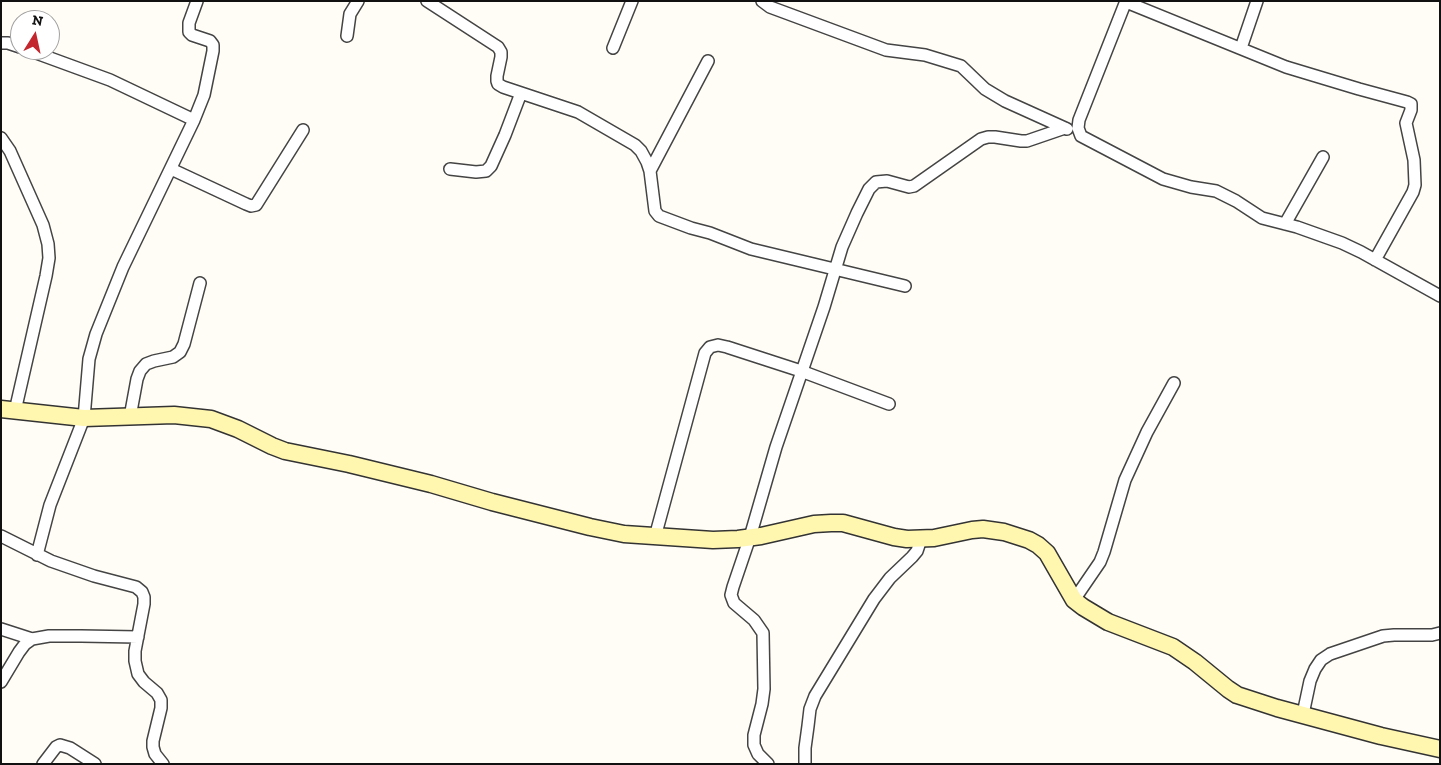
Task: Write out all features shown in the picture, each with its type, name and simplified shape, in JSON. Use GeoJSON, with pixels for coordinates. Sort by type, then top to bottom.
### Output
{"type":"FeatureCollection","features":[{"type":"Feature","properties":{"kind":"street"},"geometry":{"type":"LineString","coordinates":[[37,555],[50,505],[84,418],[89,359],[96,334],[123,267],[194,120],[204,95],[213,45],[210,41],[192,35],[189,32],[189,23],[197,1]]}},
{"type":"Feature","properties":{"kind":"street"},"geometry":{"type":"LineString","coordinates":[[427,1],[498,48],[501,52],[498,84],[578,112],[635,145],[644,157],[650,171],[655,211],[659,216],[751,248],[905,286]]}},
{"type":"Feature","properties":{"kind":"street"},"geometry":{"type":"LineString","coordinates":[[613,48],[632,1]]}},
{"type":"Feature","properties":{"kind":"street"},"geometry":{"type":"LineString","coordinates":[[762,1],[770,7],[886,50],[925,54],[961,66],[985,88],[1005,101],[1066,128],[1163,179],[1191,187],[1216,191],[1226,195],[1262,218],[1320,234],[1375,260],[1440,296]]}},
{"type":"Feature","properties":{"kind":"street"},"geometry":{"type":"LineString","coordinates":[[1241,48],[1257,1]]}},
{"type":"Feature","properties":{"kind":"street"},"geometry":{"type":"LineString","coordinates":[[347,36],[350,14],[356,2]]}},
{"type":"Feature","properties":{"kind":"street"},"geometry":{"type":"LineString","coordinates":[[1081,136],[1078,128],[1079,120],[1126,2],[1286,67],[1407,102],[1411,104],[1411,110],[1406,123],[1414,160],[1415,185],[1413,192],[1375,260]]}},
{"type":"Feature","properties":{"kind":"street"},"geometry":{"type":"LineString","coordinates":[[55,60],[110,80],[194,120]]}},
{"type":"Feature","properties":{"kind":"street"},"geometry":{"type":"LineString","coordinates":[[650,171],[708,61]]}},
{"type":"Feature","properties":{"kind":"street"},"geometry":{"type":"LineString","coordinates":[[450,169],[476,172],[486,171],[505,135],[521,93]]}},
{"type":"Feature","properties":{"kind":"street"},"geometry":{"type":"LineString","coordinates":[[768,764],[758,754],[754,745],[754,735],[764,689],[763,633],[754,620],[734,603],[731,595],[732,587],[750,537],[776,448],[824,307],[842,247],[857,213],[869,190],[876,182],[887,181],[909,187],[914,186],[980,139],[995,137],[1027,141],[1066,128]]}},
{"type":"Feature","properties":{"kind":"street"},"geometry":{"type":"LineString","coordinates":[[170,169],[246,204],[256,205],[304,130]]}},
{"type":"Feature","properties":{"kind":"street"},"geometry":{"type":"LineString","coordinates":[[1,138],[10,151],[43,225],[48,244],[49,258],[46,276],[8,410],[84,418],[174,415],[210,419],[238,429],[285,451],[431,484],[492,502],[607,531],[655,537],[713,540],[750,537],[831,522],[843,523],[894,537],[921,539],[972,530],[994,530],[1029,540],[1038,545],[1047,553],[1074,600],[1083,607],[1108,622],[1173,647],[1237,694],[1381,736],[1440,749]]}},
{"type":"Feature","properties":{"kind":"street"},"geometry":{"type":"LineString","coordinates":[[1285,224],[1323,157]]}},
{"type":"Feature","properties":{"kind":"street"},"geometry":{"type":"LineString","coordinates":[[130,417],[140,371],[146,364],[173,357],[180,352],[187,336],[200,283]]}},
{"type":"Feature","properties":{"kind":"street"},"geometry":{"type":"LineString","coordinates":[[655,537],[705,353],[710,347],[718,345],[726,347],[801,371],[889,404]]}},
{"type":"Feature","properties":{"kind":"street"},"geometry":{"type":"LineString","coordinates":[[1074,600],[1100,562],[1125,480],[1146,432],[1174,383]]}},
{"type":"Feature","properties":{"kind":"street"},"geometry":{"type":"LineString","coordinates":[[1,536],[37,555],[75,570],[136,587],[142,592],[144,604],[135,661],[138,674],[157,693],[161,700],[153,747],[155,754],[164,764]]}},
{"type":"Feature","properties":{"kind":"street"},"geometry":{"type":"LineString","coordinates":[[805,764],[810,709],[814,696],[874,599],[890,578],[912,557],[921,539]]}},
{"type":"Feature","properties":{"kind":"street"},"geometry":{"type":"LineString","coordinates":[[1,629],[32,638],[49,636],[138,637]]}},
{"type":"Feature","properties":{"kind":"street"},"geometry":{"type":"LineString","coordinates":[[1303,714],[1312,675],[1321,660],[1330,654],[1383,636],[1432,635],[1440,633]]}},
{"type":"Feature","properties":{"kind":"street"},"geometry":{"type":"LineString","coordinates":[[1,682],[19,652],[32,638]]}},
{"type":"Feature","properties":{"kind":"street"},"geometry":{"type":"LineString","coordinates":[[43,764],[56,747],[60,745],[70,748],[95,764]]}}]}
